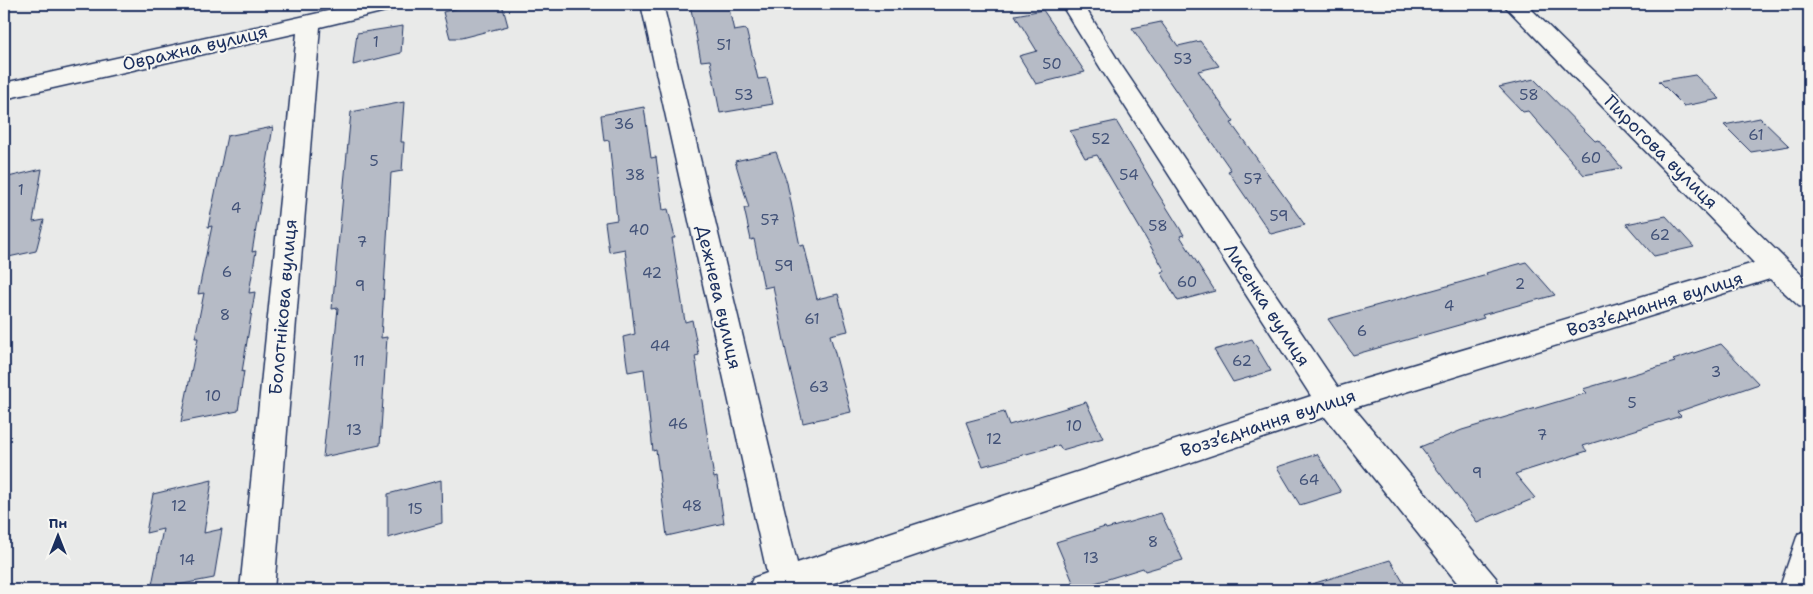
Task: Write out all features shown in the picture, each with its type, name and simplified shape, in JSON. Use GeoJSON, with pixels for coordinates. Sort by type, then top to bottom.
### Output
{"type":"FeatureCollection","features":[{"type":"Feature","properties":{"kind":"street","name":"Овражна вулиця"},"geometry":{"type":"LineString","coordinates":[[4,91],[386,4]]}},
{"type":"Feature","properties":{"kind":"street","name":"Дежнева вулиця"},"geometry":{"type":"LineString","coordinates":[[652,4],[779,588]]}},
{"type":"Feature","properties":{"kind":"street","name":"Лисенка вулиця"},"geometry":{"type":"LineString","coordinates":[[1072,4],[1111,67],[1331,402],[1484,590]]}},
{"type":"Feature","properties":{"kind":"street","name":"Пирогова вулиця"},"geometry":{"type":"LineString","coordinates":[[1514,4],[1775,267],[1809,298]]}},
{"type":"Feature","properties":{"kind":"street","name":"Болотнікова вулиця"},"geometry":{"type":"LineString","coordinates":[[257,590],[309,23]]}},
{"type":"Feature","properties":{"kind":"street","name":"Возз’єднання вулиця"},"geometry":{"type":"LineString","coordinates":[[779,588],[1331,402],[1775,267]]}},
{"type":"Feature","properties":{"kind":"street"},"geometry":{"type":"LineString","coordinates":[[1796,590],[1809,545]]}},
{"type":"Feature","properties":{"kind":"building"},"geometry":{"type":"Polygon","coordinates":[[[475,4],[502,4],[508,26],[461,38],[450,38],[443,12],[475,4]]]}},
{"type":"Feature","properties":{"kind":"building"},"geometry":{"type":"Polygon","coordinates":[[[690,4],[728,4],[734,31],[746,29],[758,79],[767,78],[773,104],[720,113],[710,60],[701,61],[690,4]]]}},
{"type":"Feature","properties":{"kind":"building"},"geometry":{"type":"Polygon","coordinates":[[[1043,10],[1085,72],[1036,84],[1019,56],[1037,51],[1015,15],[1043,10]]]}},
{"type":"Feature","properties":{"kind":"building"},"geometry":{"type":"Polygon","coordinates":[[[1161,22],[1178,46],[1200,41],[1219,66],[1198,71],[1234,122],[1231,123],[1305,225],[1271,234],[1228,171],[1231,170],[1132,28],[1161,22]]]}},
{"type":"Feature","properties":{"kind":"building"},"geometry":{"type":"Polygon","coordinates":[[[403,26],[401,53],[353,65],[357,33],[403,26]]]}},
{"type":"Feature","properties":{"kind":"building"},"geometry":{"type":"Polygon","coordinates":[[[1695,75],[1720,99],[1684,106],[1659,81],[1695,75]]]}},
{"type":"Feature","properties":{"kind":"building"},"geometry":{"type":"Polygon","coordinates":[[[1534,79],[1595,141],[1598,140],[1622,168],[1584,175],[1528,111],[1523,112],[1499,87],[1534,79]]]}},
{"type":"Feature","properties":{"kind":"building"},"geometry":{"type":"Polygon","coordinates":[[[404,102],[401,142],[404,142],[402,171],[391,173],[381,338],[387,337],[380,445],[323,457],[338,308],[332,309],[351,112],[404,102]]]}},
{"type":"Feature","properties":{"kind":"building"},"geometry":{"type":"Polygon","coordinates":[[[644,107],[651,158],[656,157],[663,210],[668,209],[675,238],[672,238],[685,322],[692,320],[699,355],[695,356],[714,478],[717,477],[724,523],[667,536],[656,450],[653,451],[644,369],[628,372],[623,337],[635,334],[625,249],[609,252],[605,222],[617,220],[609,140],[604,141],[601,115],[644,107]]]}},
{"type":"Feature","properties":{"kind":"building"},"geometry":{"type":"Polygon","coordinates":[[[1760,118],[1789,146],[1751,152],[1724,125],[1760,118]]]}},
{"type":"Feature","properties":{"kind":"building"},"geometry":{"type":"Polygon","coordinates":[[[1116,121],[1184,235],[1180,236],[1215,291],[1178,301],[1161,272],[1165,271],[1097,155],[1085,158],[1070,131],[1116,121]]]}},
{"type":"Feature","properties":{"kind":"building"},"geometry":{"type":"Polygon","coordinates":[[[273,127],[252,252],[256,251],[249,293],[255,292],[242,372],[244,371],[238,411],[181,422],[198,338],[195,338],[204,293],[198,294],[212,226],[208,227],[227,136],[273,127]]]}},
{"type":"Feature","properties":{"kind":"building"},"geometry":{"type":"Polygon","coordinates":[[[776,152],[787,183],[800,246],[804,245],[817,299],[838,294],[848,331],[830,335],[851,412],[803,423],[773,286],[764,288],[754,239],[751,240],[744,208],[749,208],[735,161],[776,152]]]}},
{"type":"Feature","properties":{"kind":"building"},"geometry":{"type":"Polygon","coordinates":[[[42,169],[33,222],[44,220],[36,251],[4,258],[4,178],[42,169]]]}},
{"type":"Feature","properties":{"kind":"building"},"geometry":{"type":"Polygon","coordinates":[[[1666,216],[1694,247],[1654,256],[1626,224],[1666,216]]]}},
{"type":"Feature","properties":{"kind":"building"},"geometry":{"type":"Polygon","coordinates":[[[1526,262],[1555,295],[1482,315],[1484,318],[1353,355],[1328,319],[1487,275],[1486,273],[1526,262]]]}},
{"type":"Feature","properties":{"kind":"building"},"geometry":{"type":"Polygon","coordinates":[[[1252,339],[1271,371],[1233,382],[1214,350],[1252,339]]]}},
{"type":"Feature","properties":{"kind":"building"},"geometry":{"type":"Polygon","coordinates":[[[1721,344],[1759,384],[1677,412],[1681,416],[1583,446],[1587,451],[1515,474],[1535,498],[1477,522],[1420,447],[1462,430],[1587,393],[1583,389],[1675,362],[1673,360],[1721,344]]]}},
{"type":"Feature","properties":{"kind":"building"},"geometry":{"type":"Polygon","coordinates":[[[1086,402],[1103,438],[1062,450],[1059,445],[983,466],[966,422],[1004,412],[1009,425],[1086,402]]]}},
{"type":"Feature","properties":{"kind":"building"},"geometry":{"type":"Polygon","coordinates":[[[1317,454],[1341,492],[1300,505],[1277,467],[1317,454]]]}},
{"type":"Feature","properties":{"kind":"building"},"geometry":{"type":"Polygon","coordinates":[[[212,480],[204,533],[222,529],[214,578],[151,590],[163,529],[146,533],[153,494],[212,480]]]}},
{"type":"Feature","properties":{"kind":"building"},"geometry":{"type":"Polygon","coordinates":[[[441,480],[442,523],[388,538],[388,494],[441,480]]]}},
{"type":"Feature","properties":{"kind":"building"},"geometry":{"type":"Polygon","coordinates":[[[1161,513],[1183,560],[1145,571],[1143,568],[1076,589],[1056,542],[1161,513]]]}},
{"type":"Feature","properties":{"kind":"building"},"geometry":{"type":"Polygon","coordinates":[[[1390,560],[1408,590],[1313,590],[1312,584],[1390,560]]]}}]}
